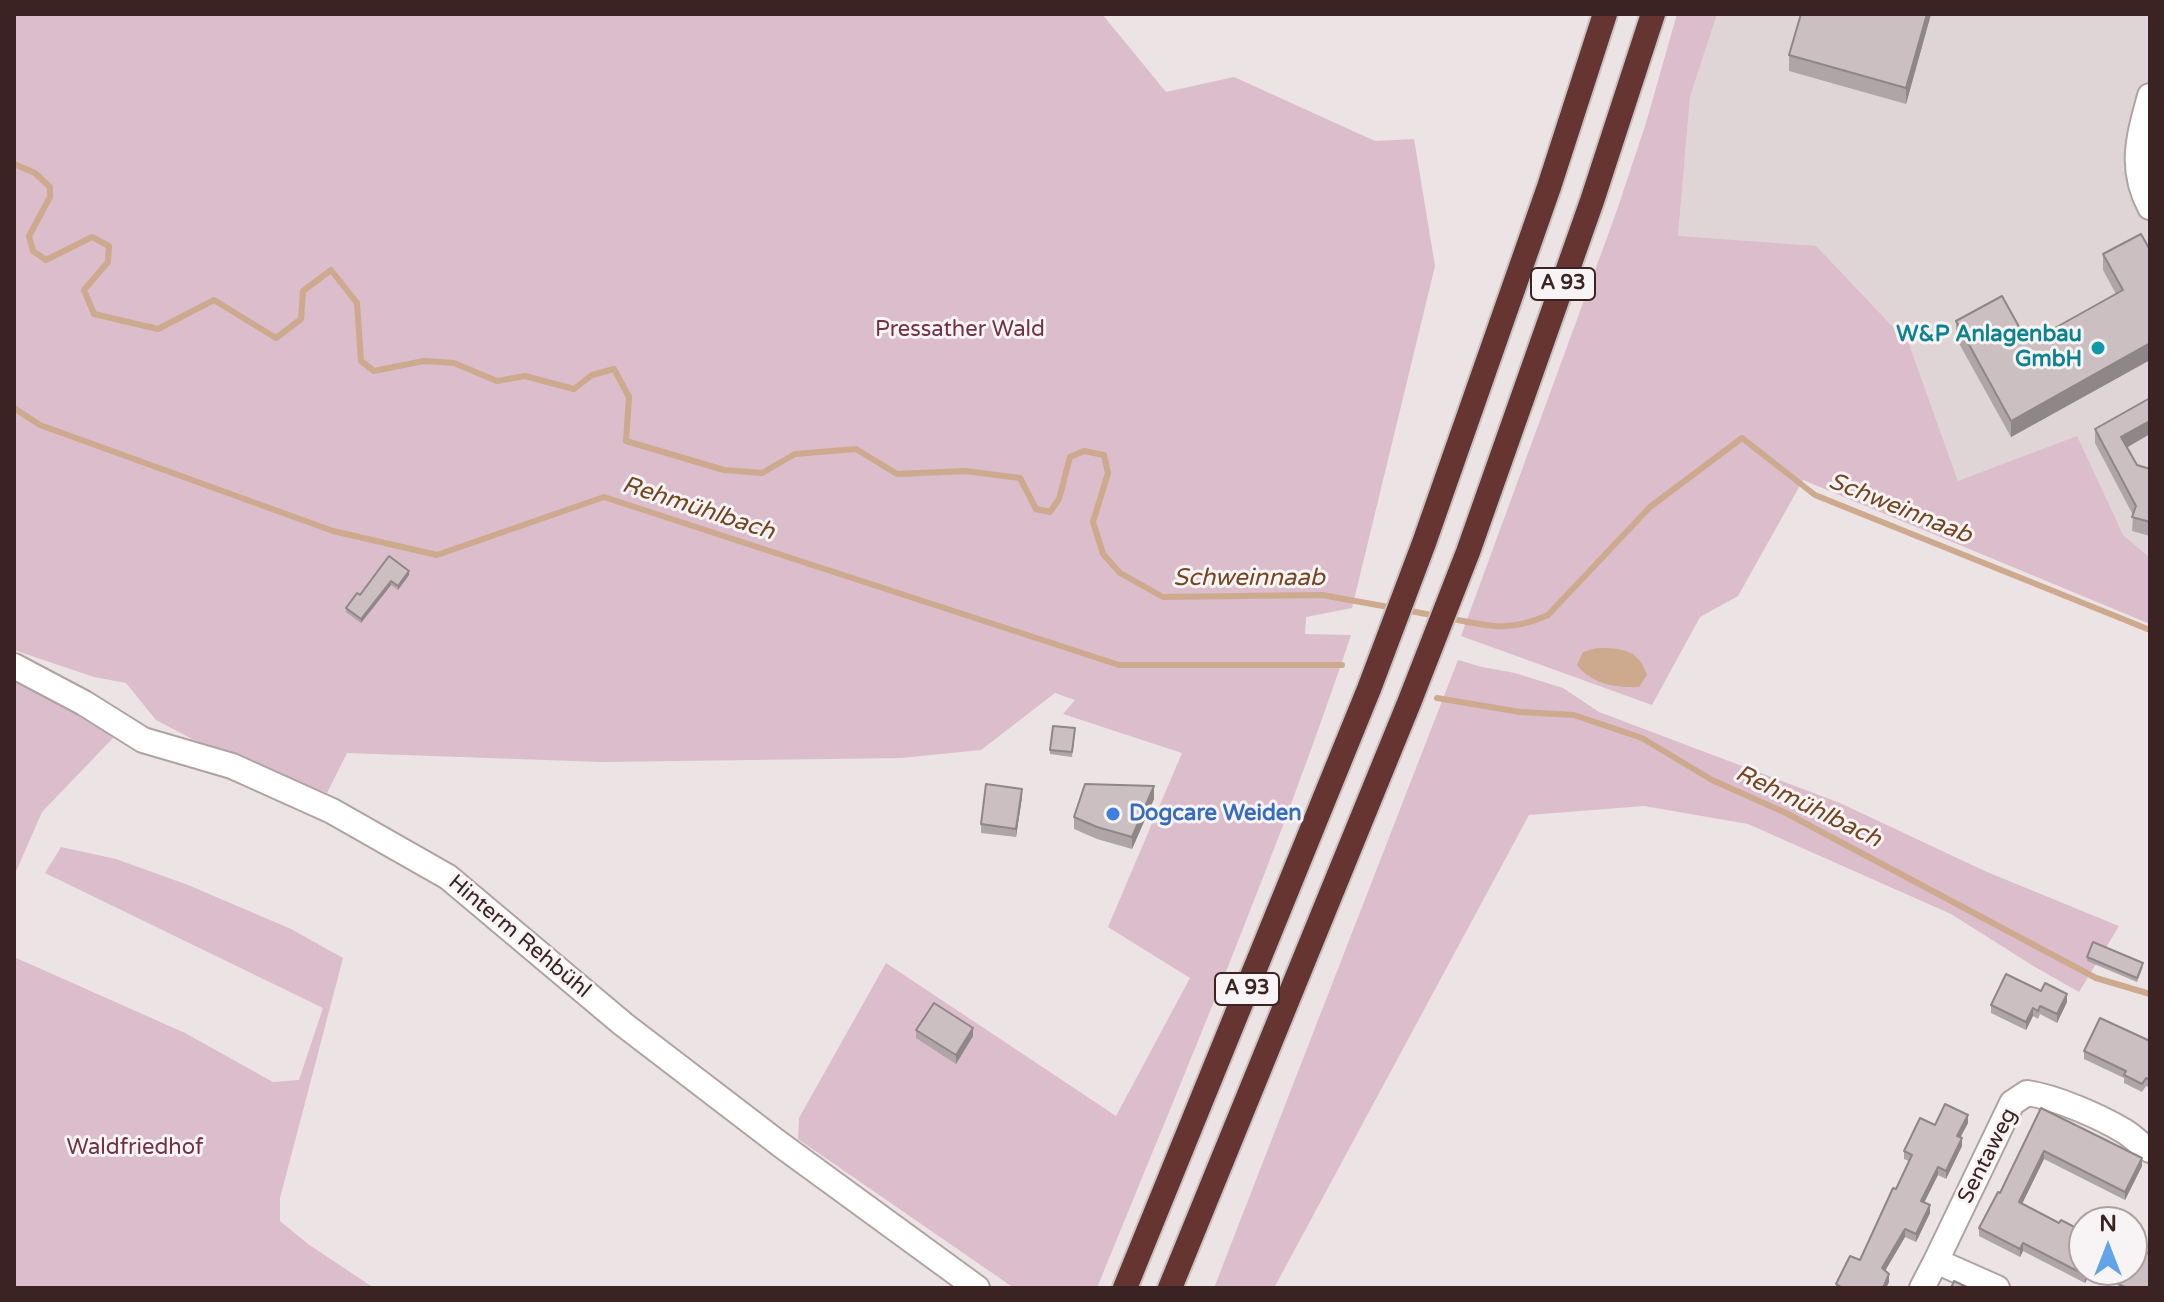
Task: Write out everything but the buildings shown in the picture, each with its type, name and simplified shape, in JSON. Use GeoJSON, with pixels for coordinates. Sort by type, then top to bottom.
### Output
{"type":"FeatureCollection","features":[{"type":"Feature","properties":{"kind":"highway","name":"A 93"},"geometry":{"type":"LineString","coordinates":[[1125,1288],[1369,689],[1424,543],[1549,187],[1605,14]]}},
{"type":"Feature","properties":{"kind":"highway","name":"A 93"},"geometry":{"type":"LineString","coordinates":[[1170,1288],[1468,552],[1592,201],[1653,14]]}},
{"type":"Feature","properties":{"kind":"street"},"geometry":{"type":"LineString","coordinates":[[2150,96],[2140,135],[2137,166],[2140,184],[2150,207]]}},
{"type":"Feature","properties":{"kind":"street","name":"Hinterm Rehbühl"},"geometry":{"type":"LineString","coordinates":[[14,666],[84,703],[143,740],[232,766],[332,811],[448,877],[623,1024],[781,1145],[977,1288]]}},
{"type":"Feature","properties":{"kind":"street","name":"Sentaweg"},"geometry":{"type":"LineString","coordinates":[[1936,1261],[2012,1103],[2027,1093],[2048,1096],[2126,1132],[2150,1150]]}},
{"type":"Feature","properties":{"kind":"street"},"geometry":{"type":"LineString","coordinates":[[1922,1288],[1936,1261],[1997,1288]]}},
{"type":"Feature","properties":{"kind":"shaded area"},"geometry":{"type":"Polygon","coordinates":[[[1717,14],[2150,14],[2150,559],[1958,481],[1909,344],[1678,236],[1690,97],[1717,14]]]}},
{"type":"Feature","properties":{"kind":"shaded area"},"geometry":{"type":"Polygon","coordinates":[[[1597,648],[1621,650],[1634,655],[1647,675],[1639,687],[1605,684],[1583,671],[1577,665],[1583,652],[1597,648]]]}},
{"type":"Feature","properties":{"kind":"green space","name":"Pressather Wald"},"geometry":{"type":"Polygon","coordinates":[[[14,14],[1102,14],[1166,92],[1234,77],[1375,141],[1414,139],[1435,266],[1352,608],[1306,617],[1305,634],[1351,635],[1261,882],[1097,1288],[1014,1288],[798,1139],[799,1118],[886,963],[1116,1116],[1190,978],[1108,927],[1182,753],[1063,714],[1075,700],[1055,693],[981,750],[901,758],[602,762],[347,753],[327,793],[194,740],[156,720],[126,683],[94,677],[14,650],[14,14]]]}},
{"type":"Feature","properties":{"kind":"green space"},"geometry":{"type":"Polygon","coordinates":[[[1677,14],[1717,14],[1690,97],[1678,236],[1816,246],[1909,344],[1958,481],[2077,436],[2123,535],[2150,558],[2150,624],[1803,480],[1738,596],[1700,617],[1652,705],[1461,636],[1616,213],[1677,14]]]}},
{"type":"Feature","properties":{"kind":"green space"},"geometry":{"type":"Polygon","coordinates":[[[1458,660],[1563,688],[1599,712],[1840,803],[1987,872],[2119,926],[2079,992],[1951,914],[1748,824],[1644,806],[1529,815],[1274,1288],[1214,1288],[1458,660]]]}},
{"type":"Feature","properties":{"kind":"green space"},"geometry":{"type":"Polygon","coordinates":[[[14,667],[87,715],[113,738],[42,812],[14,876],[14,667]]]}},
{"type":"Feature","properties":{"kind":"green space","name":"Waldfriedhof"},"geometry":{"type":"Polygon","coordinates":[[[61,847],[116,859],[188,885],[291,929],[343,958],[280,1198],[280,1221],[308,1244],[374,1288],[14,1288],[14,957],[185,1033],[273,1082],[299,1080],[323,1008],[45,873],[61,847]]]}},
{"type":"Feature","properties":{"kind":"waterway","name":"Schweinnaab"},"geometry":{"type":"LineString","coordinates":[[14,164],[35,173],[50,187],[50,197],[29,236],[33,251],[46,260],[92,237],[109,246],[108,262],[84,290],[94,314],[158,329],[214,300],[276,338],[301,319],[303,291],[331,270],[357,303],[361,361],[374,371],[424,361],[454,363],[497,381],[525,376],[574,389],[592,375],[614,369],[629,397],[626,441],[724,470],[762,473],[795,454],[856,449],[897,474],[965,471],[1020,478],[1036,509],[1050,512],[1059,499],[1070,457],[1084,451],[1104,455],[1108,473],[1093,522],[1103,554],[1120,573],[1163,597],[1322,595],[1394,608]]}},
{"type":"Feature","properties":{"kind":"waterway","name":"Rehmühlbach"},"geometry":{"type":"LineString","coordinates":[[14,408],[40,425],[333,531],[437,555],[604,497],[1119,665],[1342,665]]}},
{"type":"Feature","properties":{"kind":"waterway","name":"Schweinnaab"},"geometry":{"type":"LineString","coordinates":[[1448,618],[1510,626],[1548,615],[1650,507],[1742,438],[1815,495],[2150,630]]}},
{"type":"Feature","properties":{"kind":"waterway","name":"Schweinnaab"},"geometry":{"type":"LineString","coordinates":[[1405,610],[1437,616]]}},
{"type":"Feature","properties":{"kind":"waterway","name":"Rehmühlbach"},"geometry":{"type":"LineString","coordinates":[[1437,698],[1520,712],[1574,715],[1642,738],[1712,780],[1786,813],[2096,978],[2150,994]]}},
{"type":"Feature","properties":{"kind":"place","name":"W&P Anlagenbau GmbH"},"geometry":{"type":"Point","coordinates":[2098,348]}},
{"type":"Feature","properties":{"kind":"place","name":"Dogcare Weiden"},"geometry":{"type":"Point","coordinates":[1113,814]}}]}
